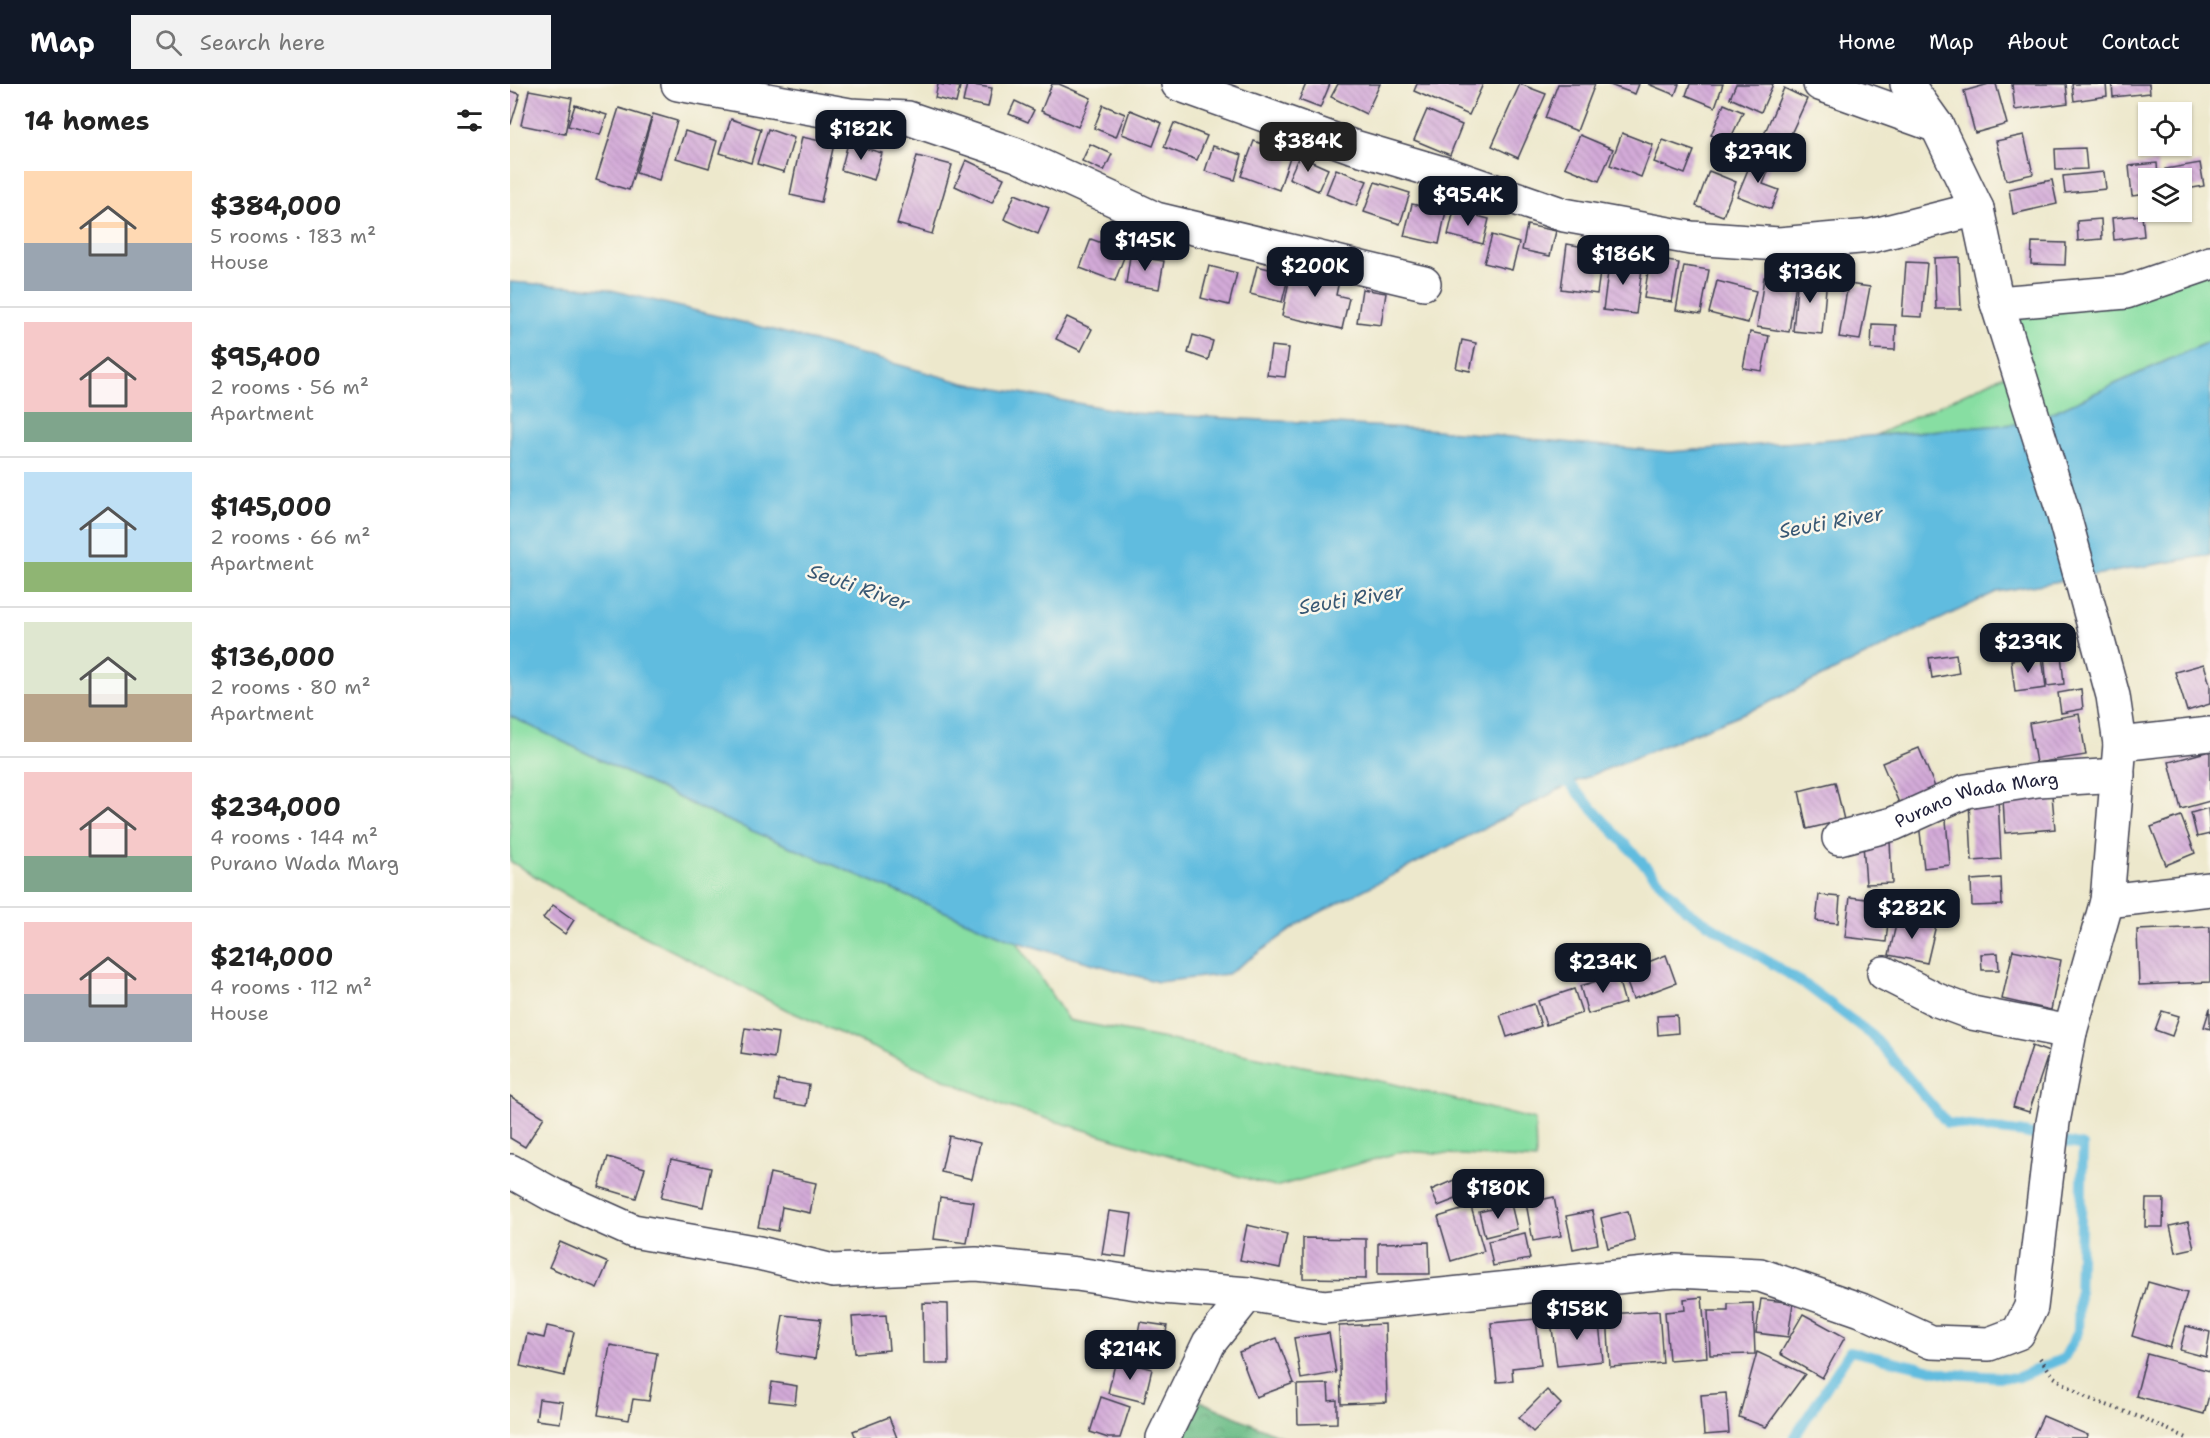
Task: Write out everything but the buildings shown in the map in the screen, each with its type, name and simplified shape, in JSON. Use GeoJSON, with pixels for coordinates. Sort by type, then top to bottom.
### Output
{"type":"FeatureCollection","features":[{"type":"Feature","properties":{"kind":"street"},"geometry":{"type":"LineString","coordinates":[[678,84],[850,115],[908,118],[1017,155],[1156,219],[1424,283]]}},
{"type":"Feature","properties":{"kind":"street"},"geometry":{"type":"LineString","coordinates":[[1178,84],[1351,146],[1449,175],[1564,215],[1691,238],[1779,244],[1871,236],[1977,210]]}},
{"type":"Feature","properties":{"kind":"street"},"geometry":{"type":"LineString","coordinates":[[1820,84],[1936,126]]}},
{"type":"Feature","properties":{"kind":"street"},"geometry":{"type":"LineString","coordinates":[[510,1171],[553,1195],[633,1231],[759,1254],[833,1271],[976,1264],[1077,1274],[1163,1287],[1248,1294],[1324,1307],[1675,1271],[1760,1275],[1861,1310],[1931,1342],[1989,1344],[2018,1333],[2031,1307],[2053,1122],[2070,1032],[2107,901],[2119,759],[2113,696],[2063,512],[1997,303],[1977,210],[1936,126],[1907,84]]}},
{"type":"Feature","properties":{"kind":"street"},"geometry":{"type":"LineString","coordinates":[[1997,303],[2126,292],[2210,263]]}},
{"type":"Feature","properties":{"kind":"street","name":"Purano Wada Marg"},"geometry":{"type":"LineString","coordinates":[[1839,838],[1893,824],[1966,791],[2038,780],[2210,734]]}},
{"type":"Feature","properties":{"kind":"street"},"geometry":{"type":"LineString","coordinates":[[2107,901],[2210,889]]}},
{"type":"Feature","properties":{"kind":"street"},"geometry":{"type":"LineString","coordinates":[[1884,973],[1937,1000],[1972,1013],[2070,1032]]}},
{"type":"Feature","properties":{"kind":"street"},"geometry":{"type":"LineString","coordinates":[[1163,1438],[1209,1343],[1248,1294]]}},
{"type":"Feature","properties":{"kind":"path"},"geometry":{"type":"LineString","coordinates":[[2034,1350],[2054,1377],[2087,1398],[2140,1417],[2187,1438]]}},
{"type":"Feature","properties":{"kind":"green space"},"geometry":{"type":"Polygon","coordinates":[[[2210,263],[2210,341],[2029,423],[1876,435],[2017,369],[1997,303],[2210,263]]]}},
{"type":"Feature","properties":{"kind":"green space"},"geometry":{"type":"Polygon","coordinates":[[[510,716],[712,814],[1017,942],[1068,1020],[1390,1083],[1535,1120],[1536,1160],[1404,1151],[1275,1187],[1008,1107],[787,1010],[576,901],[510,861],[510,716]]]}},
{"type":"Feature","properties":{"kind":"green space"},"geometry":{"type":"Polygon","coordinates":[[[1184,1394],[1284,1438],[1163,1438],[1184,1394]]]}},
{"type":"Feature","properties":{"kind":"water","name":"Seuti River"},"geometry":{"type":"Polygon","coordinates":[[[510,282],[607,289],[774,330],[964,383],[1133,413],[1426,429],[1670,452],[2029,423],[2210,341],[2210,555],[1996,592],[1766,704],[1570,784],[1305,920],[1228,974],[1158,982],[1017,942],[712,814],[510,716],[510,282]]]}},
{"type":"Feature","properties":{"kind":"waterway"},"geometry":{"type":"LineString","coordinates":[[1557,780],[1570,784],[1686,910],[1806,985],[1873,1036],[1947,1123],[2024,1133],[2083,1146],[2078,1332],[2064,1358],[2016,1378],[1950,1374],[1850,1351],[1794,1438]]}}]}
